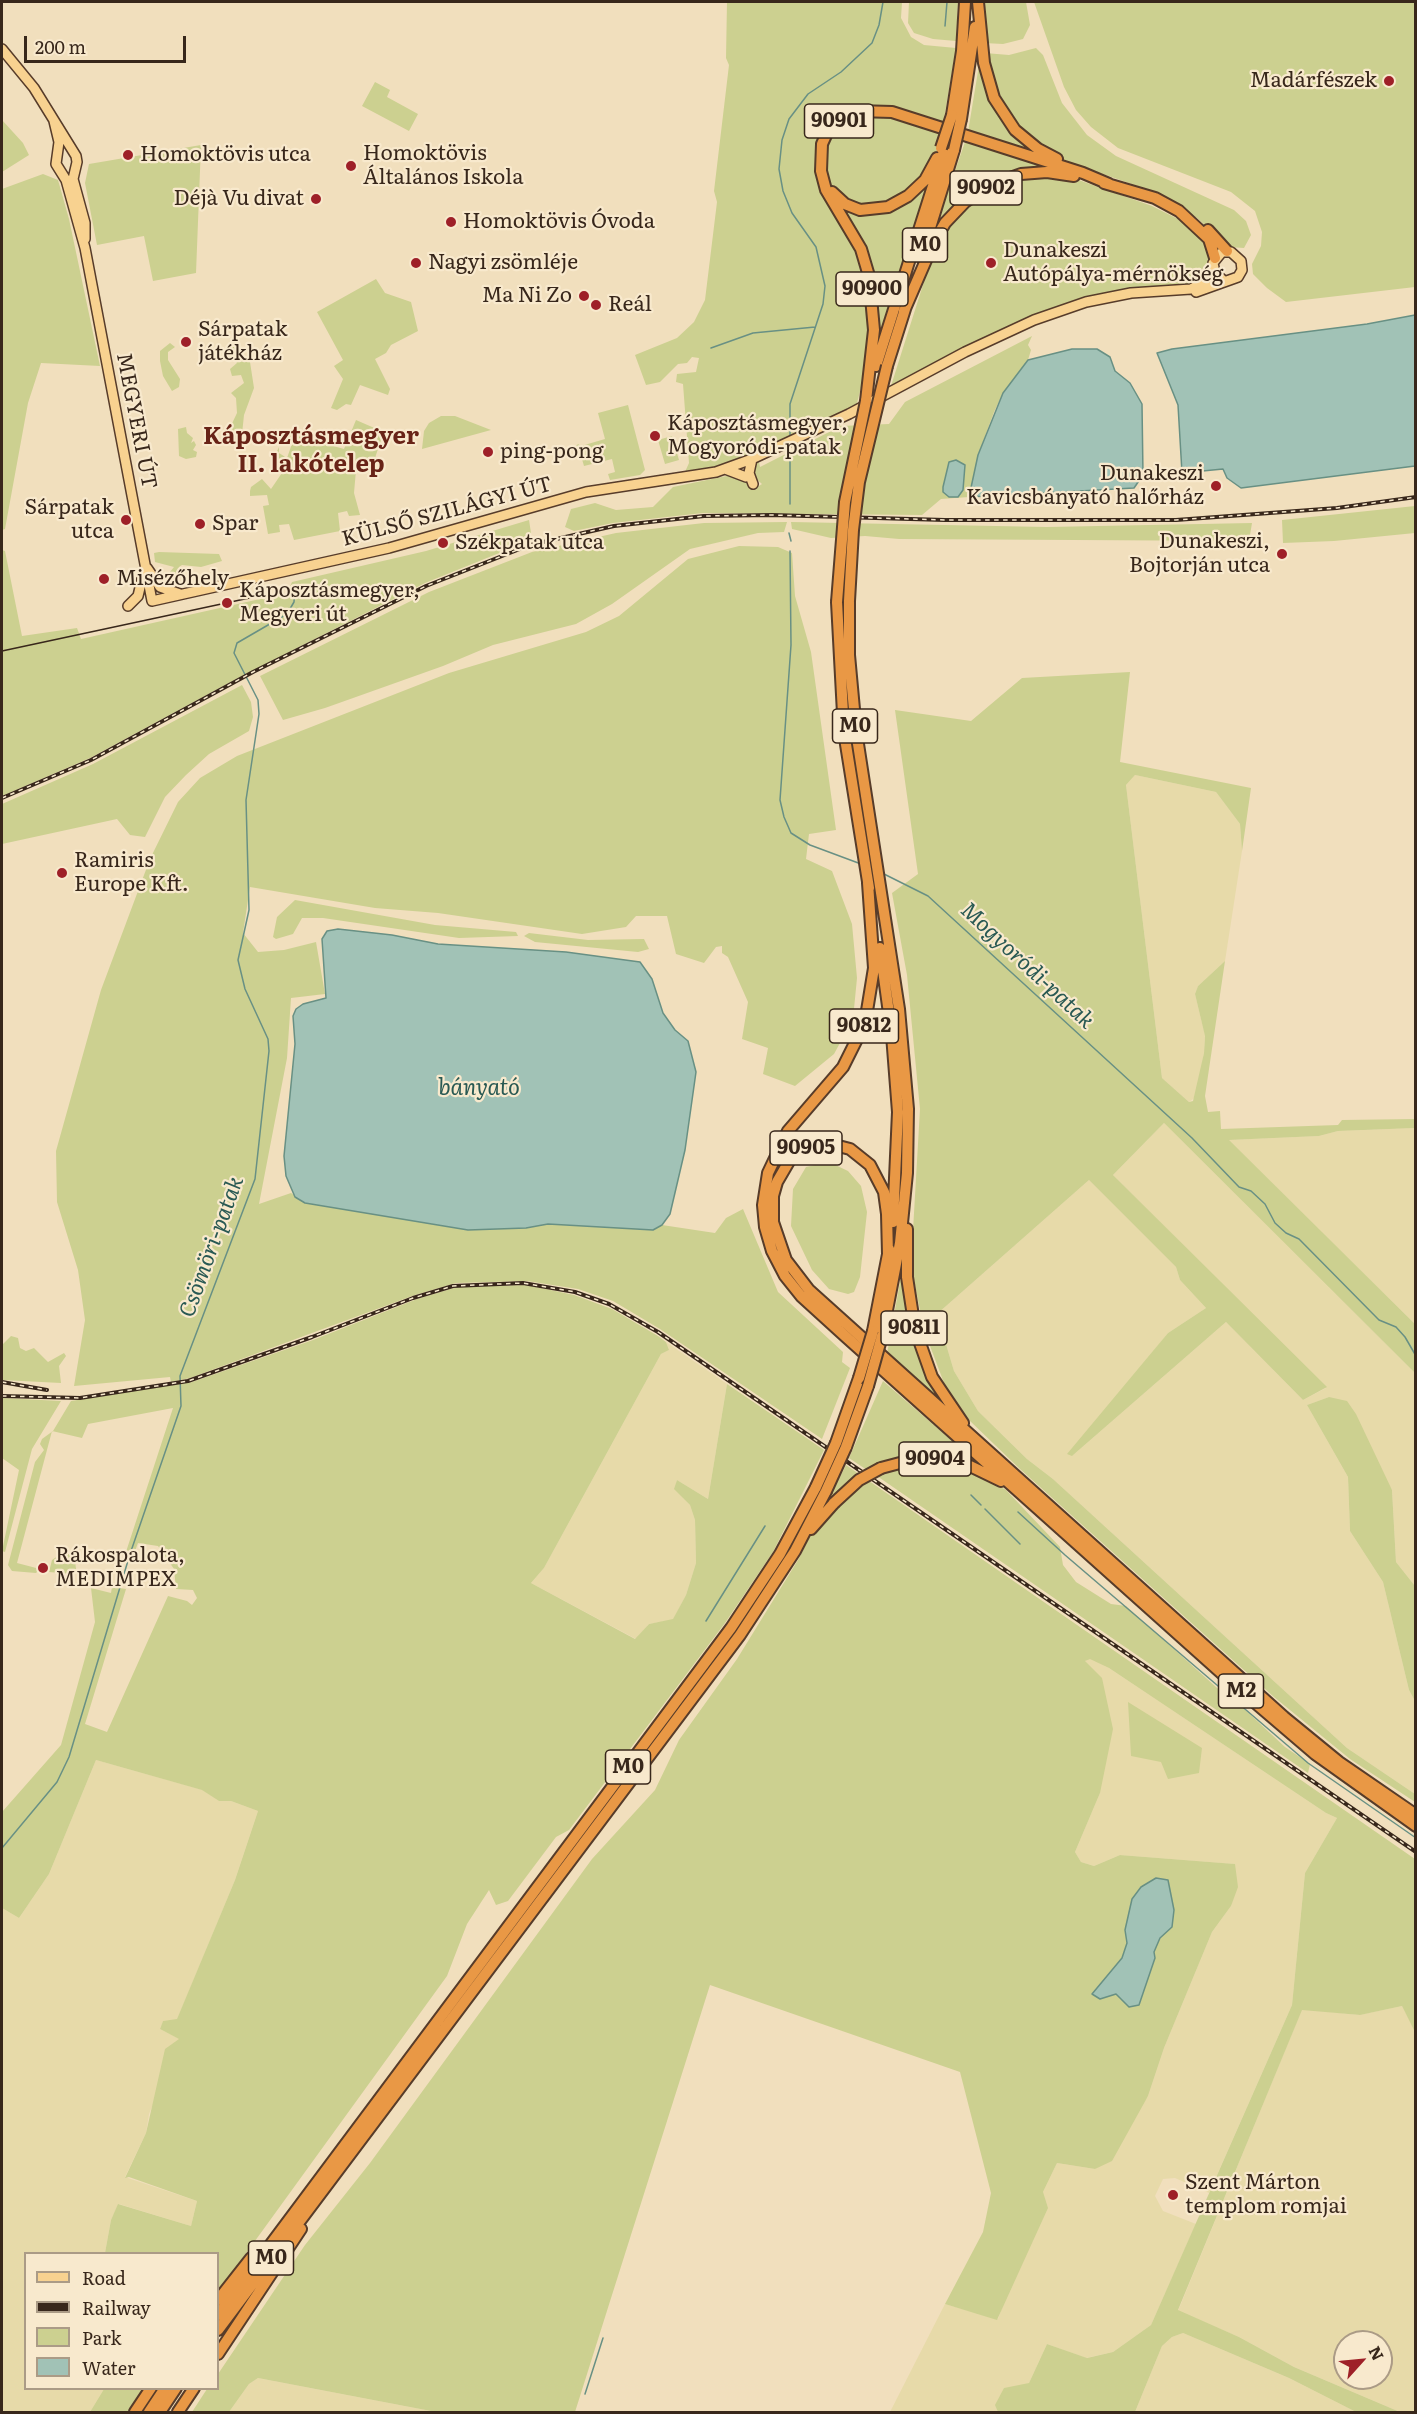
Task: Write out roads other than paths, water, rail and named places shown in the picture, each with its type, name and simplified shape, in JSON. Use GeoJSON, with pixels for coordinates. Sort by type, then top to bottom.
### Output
{"type":"FeatureCollection","features":[{"type":"Feature","properties":{"kind":"highway"},"geometry":{"type":"LineString","coordinates":[[965,2],[973,38],[973,52],[994,98],[1015,129],[1038,149],[1054,158],[1108,181]]}},
{"type":"Feature","properties":{"kind":"highway"},"geometry":{"type":"LineString","coordinates":[[821,171],[827,186],[840,201],[856,209],[876,210],[894,205],[926,180],[946,148],[957,117],[973,52],[977,2]]}},
{"type":"Feature","properties":{"kind":"highway","name":"90901"},"geometry":{"type":"LineString","coordinates":[[821,171],[820,156],[827,133],[844,117],[857,111],[892,112],[1167,200],[1200,222],[1227,251]]}},
{"type":"Feature","properties":{"kind":"highway","name":"M0"},"geometry":{"type":"LineString","coordinates":[[841,1445],[859,1378],[877,1334],[896,1270],[907,1173],[905,1057],[853,704],[849,601],[852,541],[878,367],[904,311],[946,148]]}},
{"type":"Feature","properties":{"kind":"highway","name":"M0"},"geometry":{"type":"LineString","coordinates":[[219,2329],[720,1662],[795,1551],[868,1386],[896,1197],[898,1112],[889,1009],[844,732],[837,602],[844,502],[866,401],[946,148]]}},
{"type":"Feature","properties":{"kind":"highway","name":"90900"},"geometry":{"type":"LineString","coordinates":[[821,171],[826,190],[851,230],[867,262],[878,367]]}},
{"type":"Feature","properties":{"kind":"highway","name":"90902"},"geometry":{"type":"LineString","coordinates":[[904,311],[925,261],[945,224],[977,193],[1007,178],[1038,173],[1066,174],[1108,181]]}},
{"type":"Feature","properties":{"kind":"highway","name":"90901"},"geometry":{"type":"LineString","coordinates":[[1108,181],[1155,198],[1179,211],[1209,239],[1214,263]]}},
{"type":"Feature","properties":{"kind":"highway","name":"90812"},"geometry":{"type":"LineString","coordinates":[[868,883],[874,968],[865,1023],[843,1067],[781,1142],[768,1173],[763,1205],[768,1240],[785,1276],[801,1296],[873,1354]]}},
{"type":"Feature","properties":{"kind":"highway","name":"90905"},"geometry":{"type":"LineString","coordinates":[[873,1354],[809,1290],[786,1260],[776,1232],[772,1210],[777,1182],[791,1158],[815,1144],[827,1143],[850,1149],[870,1166],[884,1192],[888,1254]]}},
{"type":"Feature","properties":{"kind":"highway","name":"90811"},"geometry":{"type":"LineString","coordinates":[[907,1173],[907,1277],[915,1329],[924,1357],[946,1401],[995,1459]]}},
{"type":"Feature","properties":{"kind":"highway","name":"M2"},"geometry":{"type":"LineString","coordinates":[[873,1354],[995,1459],[1284,1718],[1339,1762],[1416,1815]]}},
{"type":"Feature","properties":{"kind":"highway","name":"M2"},"geometry":{"type":"LineString","coordinates":[[873,1354],[1035,1506],[1283,1727],[1315,1754],[1416,1826]]}},
{"type":"Feature","properties":{"kind":"highway","name":"90904"},"geometry":{"type":"LineString","coordinates":[[795,1551],[834,1503],[859,1480],[881,1468],[915,1459],[959,1462],[1005,1484],[1035,1506]]}},
{"type":"Feature","properties":{"kind":"highway","name":"M0"},"geometry":{"type":"LineString","coordinates":[[219,2314],[731,1628],[821,1489]]}},
{"type":"Feature","properties":{"kind":"highway"},"geometry":{"type":"LineString","coordinates":[[219,2352],[310,2215],[324,2187]]}},
{"type":"Feature","properties":{"kind":"highway"},"geometry":{"type":"LineString","coordinates":[[219,2299],[279,2224],[297,2209]]}},
{"type":"Feature","properties":{"kind":"highway"},"geometry":{"type":"LineString","coordinates":[[135,2412],[150,2390]]}},
{"type":"Feature","properties":{"kind":"highway"},"geometry":{"type":"LineString","coordinates":[[149,2412],[164,2390]]}},
{"type":"Feature","properties":{"kind":"highway"},"geometry":{"type":"LineString","coordinates":[[160,2412],[175,2390]]}},
{"type":"Feature","properties":{"kind":"highway"},"geometry":{"type":"LineString","coordinates":[[178,2412],[193,2390]]}},
{"type":"Feature","properties":{"kind":"main road","name":"MEGYERI ÚT"},"geometry":{"type":"LineString","coordinates":[[2,49],[22,72],[77,159],[73,179],[85,223],[85,248]]}},
{"type":"Feature","properties":{"kind":"main road","name":"MEGYERI ÚT"},"geometry":{"type":"LineString","coordinates":[[54,121],[60,153],[55,161],[62,171],[85,248],[152,601]]}},
{"type":"Feature","properties":{"kind":"main road"},"geometry":{"type":"LineString","coordinates":[[60,153],[72,152]]}},
{"type":"Feature","properties":{"kind":"main road"},"geometry":{"type":"LineString","coordinates":[[62,171],[74,169]]}},
{"type":"Feature","properties":{"kind":"main road"},"geometry":{"type":"LineString","coordinates":[[1227,251],[1239,257],[1242,270],[1234,279],[1224,280],[1178,296],[1106,298],[1131,293],[1191,289],[1204,282],[1214,263],[1227,251]]}},
{"type":"Feature","properties":{"kind":"main road"},"geometry":{"type":"LineString","coordinates":[[1214,263],[1215,273],[1224,280]]}},
{"type":"Feature","properties":{"kind":"main road","name":"KÜLSŐ SZILÁGYI ÚT"},"geometry":{"type":"LineString","coordinates":[[152,601],[389,548],[586,492],[660,479],[699,476],[725,469],[752,459],[849,414],[1005,334],[1074,306],[1106,298]]}},
{"type":"Feature","properties":{"kind":"main road"},"geometry":{"type":"LineString","coordinates":[[725,469],[749,480],[752,459]]}},
{"type":"Feature","properties":{"kind":"main road"},"geometry":{"type":"LineString","coordinates":[[144,564],[160,587],[181,595]]}},
{"type":"Feature","properties":{"kind":"main road"},"geometry":{"type":"LineString","coordinates":[[128,606],[141,590],[144,564]]}},
{"type":"Feature","properties":{"kind":"water"},"geometry":{"type":"Polygon","coordinates":[[[1415,315],[1415,466],[1241,488],[1227,478],[1223,469],[1182,473],[1178,405],[1157,353],[1172,349],[1367,324],[1415,315]]]}},
{"type":"Feature","properties":{"kind":"water"},"geometry":{"type":"Polygon","coordinates":[[[1072,349],[1097,349],[1110,357],[1115,371],[1130,383],[1142,404],[1143,475],[1134,488],[969,497],[978,455],[1003,393],[1028,360],[1072,349]]]}},
{"type":"Feature","properties":{"kind":"water"},"geometry":{"type":"Polygon","coordinates":[[[956,460],[965,465],[963,490],[958,497],[949,497],[943,492],[943,487],[949,462],[956,460]]]}},
{"type":"Feature","properties":{"kind":"water","name":"bányató"},"geometry":{"type":"Polygon","coordinates":[[[338,929],[392,935],[438,944],[566,952],[640,962],[652,979],[663,1013],[675,1030],[688,1041],[696,1072],[685,1150],[670,1214],[662,1225],[653,1230],[548,1224],[526,1228],[468,1230],[305,1203],[295,1197],[286,1176],[284,1156],[295,1044],[293,1016],[296,1009],[303,1004],[326,998],[322,939],[327,931],[338,929]]]}},
{"type":"Feature","properties":{"kind":"water"},"geometry":{"type":"Polygon","coordinates":[[[1156,1878],[1168,1880],[1174,1910],[1172,1927],[1160,1938],[1154,1952],[1155,1958],[1139,2005],[1129,2007],[1116,1994],[1100,1999],[1092,1994],[1122,1958],[1127,1943],[1125,1930],[1132,1899],[1141,1887],[1156,1878]]]}},
{"type":"Feature","properties":{"kind":"waterway","name":"Mogyoródi-patak"},"geometry":{"type":"LineString","coordinates":[[790,435],[790,404],[823,304],[825,286],[816,247],[792,213],[783,191],[779,169],[782,140],[789,119],[808,94],[841,72],[872,43],[879,25],[883,2]]}},
{"type":"Feature","properties":{"kind":"waterway"},"geometry":{"type":"LineString","coordinates":[[945,26],[947,2]]}},
{"type":"Feature","properties":{"kind":"waterway","name":"Csömöri-patak"},"geometry":{"type":"LineString","coordinates":[[711,348],[753,333],[815,327]]}},
{"type":"Feature","properties":{"kind":"waterway","name":"Mogyoródi-patak"},"geometry":{"type":"LineString","coordinates":[[790,451],[790,504]]}},
{"type":"Feature","properties":{"kind":"waterway","name":"Mogyoródi-patak"},"geometry":{"type":"LineString","coordinates":[[789,533],[791,541]]}},
{"type":"Feature","properties":{"kind":"waterway","name":"Mogyoródi-patak"},"geometry":{"type":"LineString","coordinates":[[790,551],[791,645],[780,800],[791,833],[810,845],[861,864]]}},
{"type":"Feature","properties":{"kind":"waterway","name":"Csömöri-patak"},"geometry":{"type":"LineString","coordinates":[[2,1848],[57,1782],[69,1757],[130,1554],[181,1406],[180,1376],[255,1179],[269,1051],[268,1039],[245,989],[238,960],[249,910],[246,800],[259,714],[258,700],[234,653],[237,643],[287,614],[294,602],[295,585]]}},
{"type":"Feature","properties":{"kind":"waterway","name":"Mogyoródi-patak"},"geometry":{"type":"LineString","coordinates":[[882,873],[928,896],[1192,1138],[1239,1187],[1251,1191],[1265,1204],[1275,1223],[1286,1233],[1299,1239],[1379,1320],[1396,1327],[1416,1356]]}},
{"type":"Feature","properties":{"kind":"waterway"},"geometry":{"type":"LineString","coordinates":[[971,1495],[981,1505]]}},
{"type":"Feature","properties":{"kind":"waterway"},"geometry":{"type":"LineString","coordinates":[[985,1509],[1020,1544]]}},
{"type":"Feature","properties":{"kind":"waterway"},"geometry":{"type":"LineString","coordinates":[[1018,1512],[1308,1763],[1416,1838]]}},
{"type":"Feature","properties":{"kind":"waterway"},"geometry":{"type":"LineString","coordinates":[[706,1621],[765,1526]]}},
{"type":"Feature","properties":{"kind":"waterway"},"geometry":{"type":"LineString","coordinates":[[585,2394],[603,2338]]}},
{"type":"Feature","properties":{"kind":"tram line"},"geometry":{"type":"LineString","coordinates":[[2,651],[268,594]]}},
{"type":"Feature","properties":{"kind":"railway"},"geometry":{"type":"LineString","coordinates":[[2,798],[91,760],[253,672],[426,586],[530,545],[614,526],[704,516],[772,515],[945,520],[1176,520],[1337,508],[1416,497]]}},
{"type":"Feature","properties":{"kind":"railway"},"geometry":{"type":"LineString","coordinates":[[2,1396],[80,1398],[188,1381],[413,1298],[453,1286],[523,1283],[575,1292],[609,1304],[658,1332],[1416,1852]]}},
{"type":"Feature","properties":{"kind":"railway"},"geometry":{"type":"LineString","coordinates":[[2,1382],[47,1390]]}},
{"type":"Feature","properties":{"kind":"place","name":"Madárfészek"},"geometry":{"type":"Point","coordinates":[1389,81]}},
{"type":"Feature","properties":{"kind":"place","name":"Homoktövis utca"},"geometry":{"type":"Point","coordinates":[128,155]}},
{"type":"Feature","properties":{"kind":"place","name":"Homoktövis Általános Iskola"},"geometry":{"type":"Point","coordinates":[351,166]}},
{"type":"Feature","properties":{"kind":"place","name":"Déjà Vu divat"},"geometry":{"type":"Point","coordinates":[316,199]}},
{"type":"Feature","properties":{"kind":"place","name":"Homoktövis Óvoda"},"geometry":{"type":"Point","coordinates":[451,222]}},
{"type":"Feature","properties":{"kind":"place","name":"Nagyi zsömléje"},"geometry":{"type":"Point","coordinates":[416,263]}},
{"type":"Feature","properties":{"kind":"place","name":"Dunakeszi Autópálya-mérnökség"},"geometry":{"type":"Point","coordinates":[991,263]}},
{"type":"Feature","properties":{"kind":"place","name":"Ma Ni Zo"},"geometry":{"type":"Point","coordinates":[584,296]}},
{"type":"Feature","properties":{"kind":"place","name":"Reál"},"geometry":{"type":"Point","coordinates":[596,305]}},
{"type":"Feature","properties":{"kind":"place","name":"Sárpatak játékház"},"geometry":{"type":"Point","coordinates":[186,342]}},
{"type":"Feature","properties":{"kind":"place","name":"Káposztásmegyer, Mogyoródi-patak"},"geometry":{"type":"Point","coordinates":[655,436]}},
{"type":"Feature","properties":{"kind":"place","name":"ping-pong"},"geometry":{"type":"Point","coordinates":[488,452]}},
{"type":"Feature","properties":{"kind":"place","name":"Dunakeszi Kavicsbányató halőrház"},"geometry":{"type":"Point","coordinates":[1216,486]}},
{"type":"Feature","properties":{"kind":"place","name":"Sárpatak utca"},"geometry":{"type":"Point","coordinates":[126,520]}},
{"type":"Feature","properties":{"kind":"place","name":"Spar"},"geometry":{"type":"Point","coordinates":[200,524]}},
{"type":"Feature","properties":{"kind":"place","name":"Székpatak utca"},"geometry":{"type":"Point","coordinates":[443,543]}},
{"type":"Feature","properties":{"kind":"place","name":"Dunakeszi, Bojtorján utca"},"geometry":{"type":"Point","coordinates":[1282,554]}},
{"type":"Feature","properties":{"kind":"place","name":"Misézőhely"},"geometry":{"type":"Point","coordinates":[104,579]}},
{"type":"Feature","properties":{"kind":"place","name":"Káposztásmegyer, Megyeri út"},"geometry":{"type":"Point","coordinates":[227,603]}},
{"type":"Feature","properties":{"kind":"place","name":"Ramiris Europe Kft."},"geometry":{"type":"Point","coordinates":[62,873]}},
{"type":"Feature","properties":{"kind":"place","name":"Rákospalota, MEDIMPEX"},"geometry":{"type":"Point","coordinates":[43,1568]}},
{"type":"Feature","properties":{"kind":"place","name":"Szent Márton templom romjai"},"geometry":{"type":"Point","coordinates":[1173,2195]}},
{"type":"Feature","properties":{"kind":"district","name":"Káposztásmegyer II. lakótelep"},"geometry":{"type":"Point","coordinates":[311,451]}}]}
